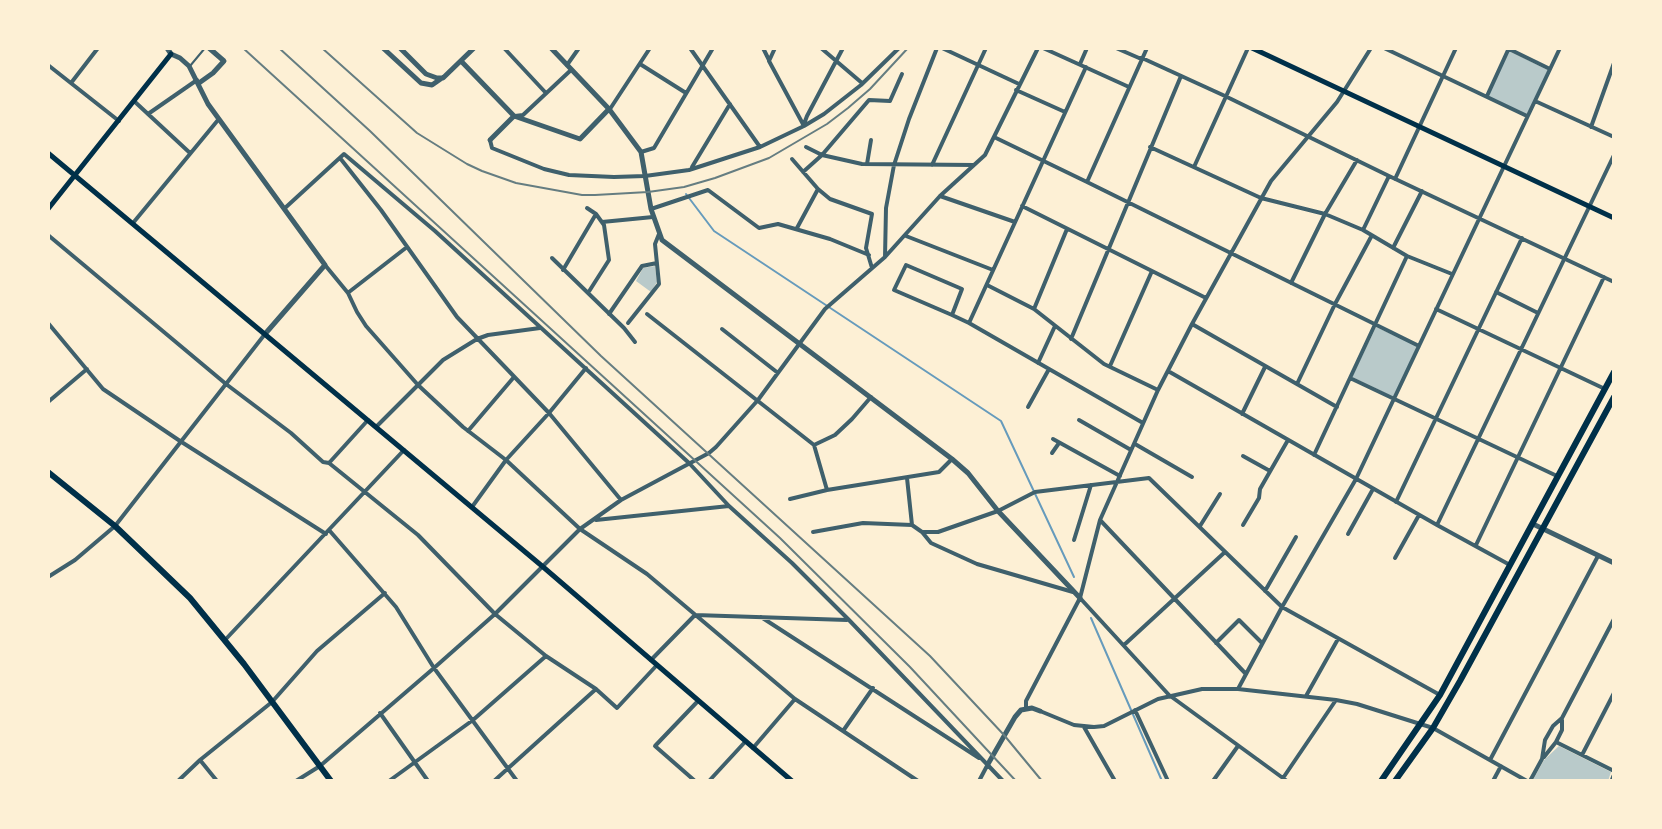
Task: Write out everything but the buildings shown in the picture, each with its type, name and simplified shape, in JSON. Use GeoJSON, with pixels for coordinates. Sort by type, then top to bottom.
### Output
{"type":"FeatureCollection","features":[{"type":"Feature","properties":{"kind":"highway"},"geometry":{"type":"LineString","coordinates":[[1381,779],[1440,695],[1614,372]]}},
{"type":"Feature","properties":{"kind":"highway"},"geometry":{"type":"LineString","coordinates":[[1397,781],[1433,728],[1477,651],[1614,397]]}},
{"type":"Feature","properties":{"kind":"highway"},"geometry":{"type":"LineString","coordinates":[[48,472],[115,526],[190,598],[331,781]]}},
{"type":"Feature","properties":{"kind":"main road"},"geometry":{"type":"LineString","coordinates":[[1250,48],[1614,218]]}},
{"type":"Feature","properties":{"kind":"main road"},"geometry":{"type":"LineString","coordinates":[[48,209],[119,121],[169,51]]}},
{"type":"Feature","properties":{"kind":"main road"},"geometry":{"type":"LineString","coordinates":[[48,153],[542,566],[792,781]]}},
{"type":"Feature","properties":{"kind":"street"},"geometry":{"type":"LineString","coordinates":[[71,83],[98,48]]}},
{"type":"Feature","properties":{"kind":"street"},"geometry":{"type":"LineString","coordinates":[[148,114],[213,73],[224,61],[207,48]]}},
{"type":"Feature","properties":{"kind":"street"},"geometry":{"type":"LineString","coordinates":[[383,48],[421,83],[432,85],[474,48]]}},
{"type":"Feature","properties":{"kind":"street"},"geometry":{"type":"LineString","coordinates":[[400,48],[426,74],[443,78]]}},
{"type":"Feature","properties":{"kind":"street"},"geometry":{"type":"LineString","coordinates":[[504,48],[545,92]]}},
{"type":"Feature","properties":{"kind":"street"},"geometry":{"type":"LineString","coordinates":[[551,48],[609,109],[641,152],[651,209],[662,240],[968,473],[998,511],[1169,695],[1284,780],[1336,700]]}},
{"type":"Feature","properties":{"kind":"street"},"geometry":{"type":"LineString","coordinates":[[579,48],[569,67],[523,115],[514,116],[490,140],[492,148],[544,169],[569,175],[645,176],[692,169],[760,147],[804,126],[863,84],[899,48]]}},
{"type":"Feature","properties":{"kind":"street"},"geometry":{"type":"LineString","coordinates":[[461,61],[514,116],[580,139],[609,109],[650,48]]}},
{"type":"Feature","properties":{"kind":"street"},"geometry":{"type":"LineString","coordinates":[[690,48],[760,147]]}},
{"type":"Feature","properties":{"kind":"street"},"geometry":{"type":"LineString","coordinates":[[641,152],[654,148],[713,48]]}},
{"type":"Feature","properties":{"kind":"street"},"geometry":{"type":"LineString","coordinates":[[763,48],[804,126]]}},
{"type":"Feature","properties":{"kind":"street"},"geometry":{"type":"LineString","coordinates":[[769,61],[775,48]]}},
{"type":"Feature","properties":{"kind":"street"},"geometry":{"type":"LineString","coordinates":[[821,48],[863,84]]}},
{"type":"Feature","properties":{"kind":"street"},"geometry":{"type":"LineString","coordinates":[[804,126],[843,48]]}},
{"type":"Feature","properties":{"kind":"street"},"geometry":{"type":"LineString","coordinates":[[885,257],[886,208],[894,165],[909,119],[939,48],[979,65],[1066,113]]}},
{"type":"Feature","properties":{"kind":"street"},"geometry":{"type":"LineString","coordinates":[[932,165],[986,48]]}},
{"type":"Feature","properties":{"kind":"street"},"geometry":{"type":"LineString","coordinates":[[296,781],[320,766],[495,614],[580,529],[621,500],[716,447],[758,400],[825,309],[885,257],[940,196],[985,155],[1040,48],[1129,87]]}},
{"type":"Feature","properties":{"kind":"street"},"geometry":{"type":"LineString","coordinates":[[1080,64],[1087,48]]}},
{"type":"Feature","properties":{"kind":"street"},"geometry":{"type":"LineString","coordinates":[[1116,48],[1225,96],[1614,282]]}},
{"type":"Feature","properties":{"kind":"street"},"geometry":{"type":"LineString","coordinates":[[1087,182],[1147,48]]}},
{"type":"Feature","properties":{"kind":"street"},"geometry":{"type":"LineString","coordinates":[[1194,167],[1250,48]]}},
{"type":"Feature","properties":{"kind":"street"},"geometry":{"type":"LineString","coordinates":[[1026,708],[1026,701],[1080,598],[1100,520],[1158,390],[1192,324],[1261,198],[1282,167],[1344,91],[1371,48]]}},
{"type":"Feature","properties":{"kind":"street"},"geometry":{"type":"LineString","coordinates":[[1384,48],[1527,116]]}},
{"type":"Feature","properties":{"kind":"street"},"geometry":{"type":"LineString","coordinates":[[1395,179],[1456,48]]}},
{"type":"Feature","properties":{"kind":"street"},"geometry":{"type":"LineString","coordinates":[[1238,689],[1356,479],[1560,48]]}},
{"type":"Feature","properties":{"kind":"street"},"geometry":{"type":"LineString","coordinates":[[1487,96],[1509,49],[1550,69]]}},
{"type":"Feature","properties":{"kind":"street"},"geometry":{"type":"LineString","coordinates":[[169,51],[189,66],[204,99],[348,293],[366,326],[418,385],[468,431],[506,460],[580,529],[647,574],[795,699],[918,781]]}},
{"type":"Feature","properties":{"kind":"street"},"geometry":{"type":"LineString","coordinates":[[1591,127],[1614,63]]}},
{"type":"Feature","properties":{"kind":"street"},"geometry":{"type":"LineString","coordinates":[[640,64],[686,93]]}},
{"type":"Feature","properties":{"kind":"street"},"geometry":{"type":"LineString","coordinates":[[48,65],[119,121]]}},
{"type":"Feature","properties":{"kind":"street"},"geometry":{"type":"LineString","coordinates":[[969,323],[1086,67]]}},
{"type":"Feature","properties":{"kind":"street"},"geometry":{"type":"LineString","coordinates":[[803,172],[822,155],[869,100],[890,101],[902,74]]}},
{"type":"Feature","properties":{"kind":"street"},"geometry":{"type":"LineString","coordinates":[[1071,339],[1181,76]]}},
{"type":"Feature","properties":{"kind":"street"},"geometry":{"type":"LineString","coordinates":[[134,101],[190,153]]}},
{"type":"Feature","properties":{"kind":"street"},"geometry":{"type":"LineString","coordinates":[[1535,101],[1614,137]]}},
{"type":"Feature","properties":{"kind":"street"},"geometry":{"type":"LineString","coordinates":[[692,169],[730,104]]}},
{"type":"Feature","properties":{"kind":"street"},"geometry":{"type":"LineString","coordinates":[[133,223],[218,119]]}},
{"type":"Feature","properties":{"kind":"street"},"geometry":{"type":"LineString","coordinates":[[994,137],[1419,346]]}},
{"type":"Feature","properties":{"kind":"street"},"geometry":{"type":"LineString","coordinates":[[867,164],[871,140]]}},
{"type":"Feature","properties":{"kind":"street"},"geometry":{"type":"LineString","coordinates":[[806,147],[836,160],[867,164],[976,165]]}},
{"type":"Feature","properties":{"kind":"street"},"geometry":{"type":"LineString","coordinates":[[1150,147],[1261,198],[1325,214],[1363,230],[1407,256],[1453,274]]}},
{"type":"Feature","properties":{"kind":"street"},"geometry":{"type":"LineString","coordinates":[[285,208],[344,154],[435,231],[689,463],[729,506],[849,620],[1003,781]]}},
{"type":"Feature","properties":{"kind":"street"},"geometry":{"type":"LineString","coordinates":[[1437,525],[1614,155]]}},
{"type":"Feature","properties":{"kind":"street"},"geometry":{"type":"LineString","coordinates":[[340,158],[457,317],[549,413],[621,500]]}},
{"type":"Feature","properties":{"kind":"street"},"geometry":{"type":"LineString","coordinates":[[792,159],[830,199],[872,214],[866,248],[872,268]]}},
{"type":"Feature","properties":{"kind":"street"},"geometry":{"type":"LineString","coordinates":[[1291,283],[1325,214],[1357,160]]}},
{"type":"Feature","properties":{"kind":"street"},"geometry":{"type":"LineString","coordinates":[[1363,230],[1389,176]]}},
{"type":"Feature","properties":{"kind":"street"},"geometry":{"type":"LineString","coordinates":[[797,228],[818,189]]}},
{"type":"Feature","properties":{"kind":"street"},"geometry":{"type":"LineString","coordinates":[[651,209],[708,190],[759,228],[778,224],[797,228],[869,255]]}},
{"type":"Feature","properties":{"kind":"street"},"geometry":{"type":"LineString","coordinates":[[1393,248],[1422,191]]}},
{"type":"Feature","properties":{"kind":"street"},"geometry":{"type":"LineString","coordinates":[[940,196],[1015,222]]}},
{"type":"Feature","properties":{"kind":"street"},"geometry":{"type":"LineString","coordinates":[[1022,206],[1206,298]]}},
{"type":"Feature","properties":{"kind":"street"},"geometry":{"type":"LineString","coordinates":[[587,208],[602,222],[609,260],[588,293]]}},
{"type":"Feature","properties":{"kind":"street"},"geometry":{"type":"LineString","coordinates":[[563,270],[596,214]]}},
{"type":"Feature","properties":{"kind":"street"},"geometry":{"type":"LineString","coordinates":[[602,222],[653,217]]}},
{"type":"Feature","properties":{"kind":"street"},"geometry":{"type":"LineString","coordinates":[[1034,309],[1067,229]]}},
{"type":"Feature","properties":{"kind":"street"},"geometry":{"type":"LineString","coordinates":[[628,323],[659,284],[655,244],[659,234]]}},
{"type":"Feature","properties":{"kind":"street"},"geometry":{"type":"LineString","coordinates":[[48,235],[226,384],[418,535],[495,614],[617,708],[657,665]]}},
{"type":"Feature","properties":{"kind":"street"},"geometry":{"type":"LineString","coordinates":[[906,236],[993,270]]}},
{"type":"Feature","properties":{"kind":"street"},"geometry":{"type":"LineString","coordinates":[[1297,384],[1371,237]]}},
{"type":"Feature","properties":{"kind":"street"},"geometry":{"type":"LineString","coordinates":[[1396,502],[1522,238]]}},
{"type":"Feature","properties":{"kind":"street"},"geometry":{"type":"LineString","coordinates":[[348,293],[407,247]]}},
{"type":"Feature","properties":{"kind":"street"},"geometry":{"type":"LineString","coordinates":[[1314,455],[1407,256]]}},
{"type":"Feature","properties":{"kind":"street"},"geometry":{"type":"LineString","coordinates":[[552,258],[635,342]]}},
{"type":"Feature","properties":{"kind":"street"},"geometry":{"type":"LineString","coordinates":[[609,314],[642,266],[657,263]]}},
{"type":"Feature","properties":{"kind":"street"},"geometry":{"type":"LineString","coordinates":[[48,577],[75,560],[115,526],[265,334],[325,265]]}},
{"type":"Feature","properties":{"kind":"street"},"geometry":{"type":"LineString","coordinates":[[952,315],[962,289],[906,265],[894,290],[969,323],[1143,423]]}},
{"type":"Feature","properties":{"kind":"street"},"geometry":{"type":"LineString","coordinates":[[1110,366],[1152,271]]}},
{"type":"Feature","properties":{"kind":"street"},"geometry":{"type":"LineString","coordinates":[[1476,546],[1604,277]]}},
{"type":"Feature","properties":{"kind":"street"},"geometry":{"type":"LineString","coordinates":[[987,285],[1034,309],[1110,366],[1158,390]]}},
{"type":"Feature","properties":{"kind":"street"},"geometry":{"type":"LineString","coordinates":[[1496,292],[1538,313]]}},
{"type":"Feature","properties":{"kind":"street"},"geometry":{"type":"LineString","coordinates":[[1436,309],[1605,389]]}},
{"type":"Feature","properties":{"kind":"street"},"geometry":{"type":"LineString","coordinates":[[647,314],[814,445],[827,490]]}},
{"type":"Feature","properties":{"kind":"street"},"geometry":{"type":"LineString","coordinates":[[48,323],[103,389],[327,532],[396,607],[434,668],[517,781]]}},
{"type":"Feature","properties":{"kind":"street"},"geometry":{"type":"LineString","coordinates":[[1192,324],[1337,407]]}},
{"type":"Feature","properties":{"kind":"street"},"geometry":{"type":"LineString","coordinates":[[1038,363],[1055,326]]}},
{"type":"Feature","properties":{"kind":"street"},"geometry":{"type":"LineString","coordinates":[[376,427],[443,360],[477,339],[540,328]]}},
{"type":"Feature","properties":{"kind":"street"},"geometry":{"type":"LineString","coordinates":[[722,329],[778,373]]}},
{"type":"Feature","properties":{"kind":"street"},"geometry":{"type":"LineString","coordinates":[[1242,414],[1265,367]]}},
{"type":"Feature","properties":{"kind":"street"},"geometry":{"type":"LineString","coordinates":[[472,507],[506,460],[586,368]]}},
{"type":"Feature","properties":{"kind":"street"},"geometry":{"type":"LineString","coordinates":[[48,402],[87,369]]}},
{"type":"Feature","properties":{"kind":"street"},"geometry":{"type":"LineString","coordinates":[[1028,407],[1049,369]]}},
{"type":"Feature","properties":{"kind":"street"},"geometry":{"type":"LineString","coordinates":[[1168,371],[1510,565]]}},
{"type":"Feature","properties":{"kind":"street"},"geometry":{"type":"LineString","coordinates":[[468,431],[514,377]]}},
{"type":"Feature","properties":{"kind":"street"},"geometry":{"type":"LineString","coordinates":[[1350,378],[1559,477]]}},
{"type":"Feature","properties":{"kind":"street"},"geometry":{"type":"LineString","coordinates":[[814,445],[835,435],[871,397]]}},
{"type":"Feature","properties":{"kind":"street"},"geometry":{"type":"LineString","coordinates":[[329,463],[368,420]]}},
{"type":"Feature","properties":{"kind":"street"},"geometry":{"type":"LineString","coordinates":[[1079,420],[1131,450]]}},
{"type":"Feature","properties":{"kind":"street"},"geometry":{"type":"LineString","coordinates":[[1053,439],[1119,479]]}},
{"type":"Feature","properties":{"kind":"street"},"geometry":{"type":"LineString","coordinates":[[1243,525],[1288,440]]}},
{"type":"Feature","properties":{"kind":"street"},"geometry":{"type":"LineString","coordinates":[[1052,453],[1059,443]]}},
{"type":"Feature","properties":{"kind":"street"},"geometry":{"type":"LineString","coordinates":[[1134,444],[1192,477]]}},
{"type":"Feature","properties":{"kind":"street"},"geometry":{"type":"LineString","coordinates":[[225,640],[404,450]]}},
{"type":"Feature","properties":{"kind":"street"},"geometry":{"type":"LineString","coordinates":[[1243,456],[1270,471]]}},
{"type":"Feature","properties":{"kind":"street"},"geometry":{"type":"LineString","coordinates":[[790,499],[939,472],[952,459]]}},
{"type":"Feature","properties":{"kind":"street"},"geometry":{"type":"LineString","coordinates":[[907,478],[912,525]]}},
{"type":"Feature","properties":{"kind":"street"},"geometry":{"type":"LineString","coordinates":[[922,532],[938,532],[998,511],[1039,492],[1119,479],[1149,478],[1282,607],[1440,695]]}},
{"type":"Feature","properties":{"kind":"street"},"geometry":{"type":"LineString","coordinates":[[1074,540],[1091,485]]}},
{"type":"Feature","properties":{"kind":"street"},"geometry":{"type":"LineString","coordinates":[[1348,534],[1373,489]]}},
{"type":"Feature","properties":{"kind":"street"},"geometry":{"type":"LineString","coordinates":[[1200,527],[1220,494]]}},
{"type":"Feature","properties":{"kind":"street"},"geometry":{"type":"LineString","coordinates":[[594,521],[729,506]]}},
{"type":"Feature","properties":{"kind":"street"},"geometry":{"type":"LineString","coordinates":[[1395,558],[1419,515]]}},
{"type":"Feature","properties":{"kind":"street"},"geometry":{"type":"LineString","coordinates":[[1100,520],[1245,673]]}},
{"type":"Feature","properties":{"kind":"street"},"geometry":{"type":"LineString","coordinates":[[813,532],[863,523],[912,525],[931,543],[977,564],[1075,593]]}},
{"type":"Feature","properties":{"kind":"street"},"geometry":{"type":"LineString","coordinates":[[1533,524],[1614,563]]}},
{"type":"Feature","properties":{"kind":"street"},"geometry":{"type":"LineString","coordinates":[[1265,591],[1296,537]]}},
{"type":"Feature","properties":{"kind":"street"},"geometry":{"type":"LineString","coordinates":[[1123,645],[1225,552]]}},
{"type":"Feature","properties":{"kind":"street"},"geometry":{"type":"LineString","coordinates":[[1490,760],[1598,556]]}},
{"type":"Feature","properties":{"kind":"street"},"geometry":{"type":"LineString","coordinates":[[178,781],[272,702],[317,651],[385,593]]}},
{"type":"Feature","properties":{"kind":"street"},"geometry":{"type":"LineString","coordinates":[[651,660],[695,615],[849,620]]}},
{"type":"Feature","properties":{"kind":"street"},"geometry":{"type":"LineString","coordinates":[[761,617],[988,764]]}},
{"type":"Feature","properties":{"kind":"street"},"geometry":{"type":"LineString","coordinates":[[1542,759],[1545,740],[1562,718],[1614,619]]}},
{"type":"Feature","properties":{"kind":"street"},"geometry":{"type":"LineString","coordinates":[[1216,643],[1239,620],[1262,643]]}},
{"type":"Feature","properties":{"kind":"street"},"geometry":{"type":"LineString","coordinates":[[1606,632],[1614,636]]}},
{"type":"Feature","properties":{"kind":"street"},"geometry":{"type":"LineString","coordinates":[[1306,696],[1339,638]]}},
{"type":"Feature","properties":{"kind":"street"},"geometry":{"type":"LineString","coordinates":[[389,781],[473,720],[546,656]]}},
{"type":"Feature","properties":{"kind":"street"},"geometry":{"type":"LineString","coordinates":[[843,731],[873,688]]}},
{"type":"Feature","properties":{"kind":"street"},"geometry":{"type":"LineString","coordinates":[[494,781],[596,689]]}},
{"type":"Feature","properties":{"kind":"street"},"geometry":{"type":"LineString","coordinates":[[979,781],[1015,717],[1026,708],[1084,727],[1104,726],[1169,695],[1202,689],[1238,689],[1336,700],[1433,728],[1528,781],[1556,742],[1562,730],[1562,718]]}},
{"type":"Feature","properties":{"kind":"street"},"geometry":{"type":"LineString","coordinates":[[1582,755],[1614,693]]}},
{"type":"Feature","properties":{"kind":"street"},"geometry":{"type":"LineString","coordinates":[[753,748],[795,699]]}},
{"type":"Feature","properties":{"kind":"street"},"geometry":{"type":"LineString","coordinates":[[695,781],[655,746],[698,701]]}},
{"type":"Feature","properties":{"kind":"street"},"geometry":{"type":"LineString","coordinates":[[1134,710],[1168,781]]}},
{"type":"Feature","properties":{"kind":"street"},"geometry":{"type":"LineString","coordinates":[[380,713],[428,781]]}},
{"type":"Feature","properties":{"kind":"street"},"geometry":{"type":"LineString","coordinates":[[1084,727],[1115,781]]}},
{"type":"Feature","properties":{"kind":"street"},"geometry":{"type":"LineString","coordinates":[[709,781],[746,741]]}},
{"type":"Feature","properties":{"kind":"street"},"geometry":{"type":"LineString","coordinates":[[1556,742],[1613,776]]}},
{"type":"Feature","properties":{"kind":"street"},"geometry":{"type":"LineString","coordinates":[[1213,781],[1238,746]]}},
{"type":"Feature","properties":{"kind":"street"},"geometry":{"type":"LineString","coordinates":[[200,760],[217,781]]}},
{"type":"Feature","properties":{"kind":"street"},"geometry":{"type":"LineString","coordinates":[[1493,781],[1501,766]]}},
{"type":"Feature","properties":{"kind":"lane"},"geometry":{"type":"LineString","coordinates":[[189,66],[207,48]]}},
{"type":"Feature","properties":{"kind":"shaded area"},"geometry":{"type":"Polygon","coordinates":[[[1509,51],[1548,70],[1527,115],[1488,96],[1509,51]]]}},
{"type":"Feature","properties":{"kind":"shaded area"},"geometry":{"type":"Polygon","coordinates":[[[655,266],[657,282],[651,292],[636,281],[643,268],[655,266]]]}},
{"type":"Feature","properties":{"kind":"shaded area"},"geometry":{"type":"Polygon","coordinates":[[[1376,327],[1417,346],[1394,397],[1352,377],[1376,327]]]}},
{"type":"Feature","properties":{"kind":"shaded area"},"geometry":{"type":"Polygon","coordinates":[[[1559,746],[1611,772],[1608,781],[1534,781],[1544,760],[1559,746]]]}},
{"type":"Feature","properties":{"kind":"waterway"},"geometry":{"type":"LineString","coordinates":[[686,194],[714,231],[1001,421],[1074,577]]}},
{"type":"Feature","properties":{"kind":"waterway"},"geometry":{"type":"LineString","coordinates":[[1091,618],[1162,781]]}},
{"type":"Feature","properties":{"kind":"railway"},"geometry":{"type":"LineString","coordinates":[[243,48],[780,538],[910,667],[1016,781]]}},
{"type":"Feature","properties":{"kind":"railway"},"geometry":{"type":"LineString","coordinates":[[279,48],[370,131],[601,356],[930,656],[1042,781]]}},
{"type":"Feature","properties":{"kind":"railway"},"geometry":{"type":"LineString","coordinates":[[322,48],[417,133],[467,164],[516,183],[582,195],[684,187],[769,158],[848,108],[908,48]]}}]}
